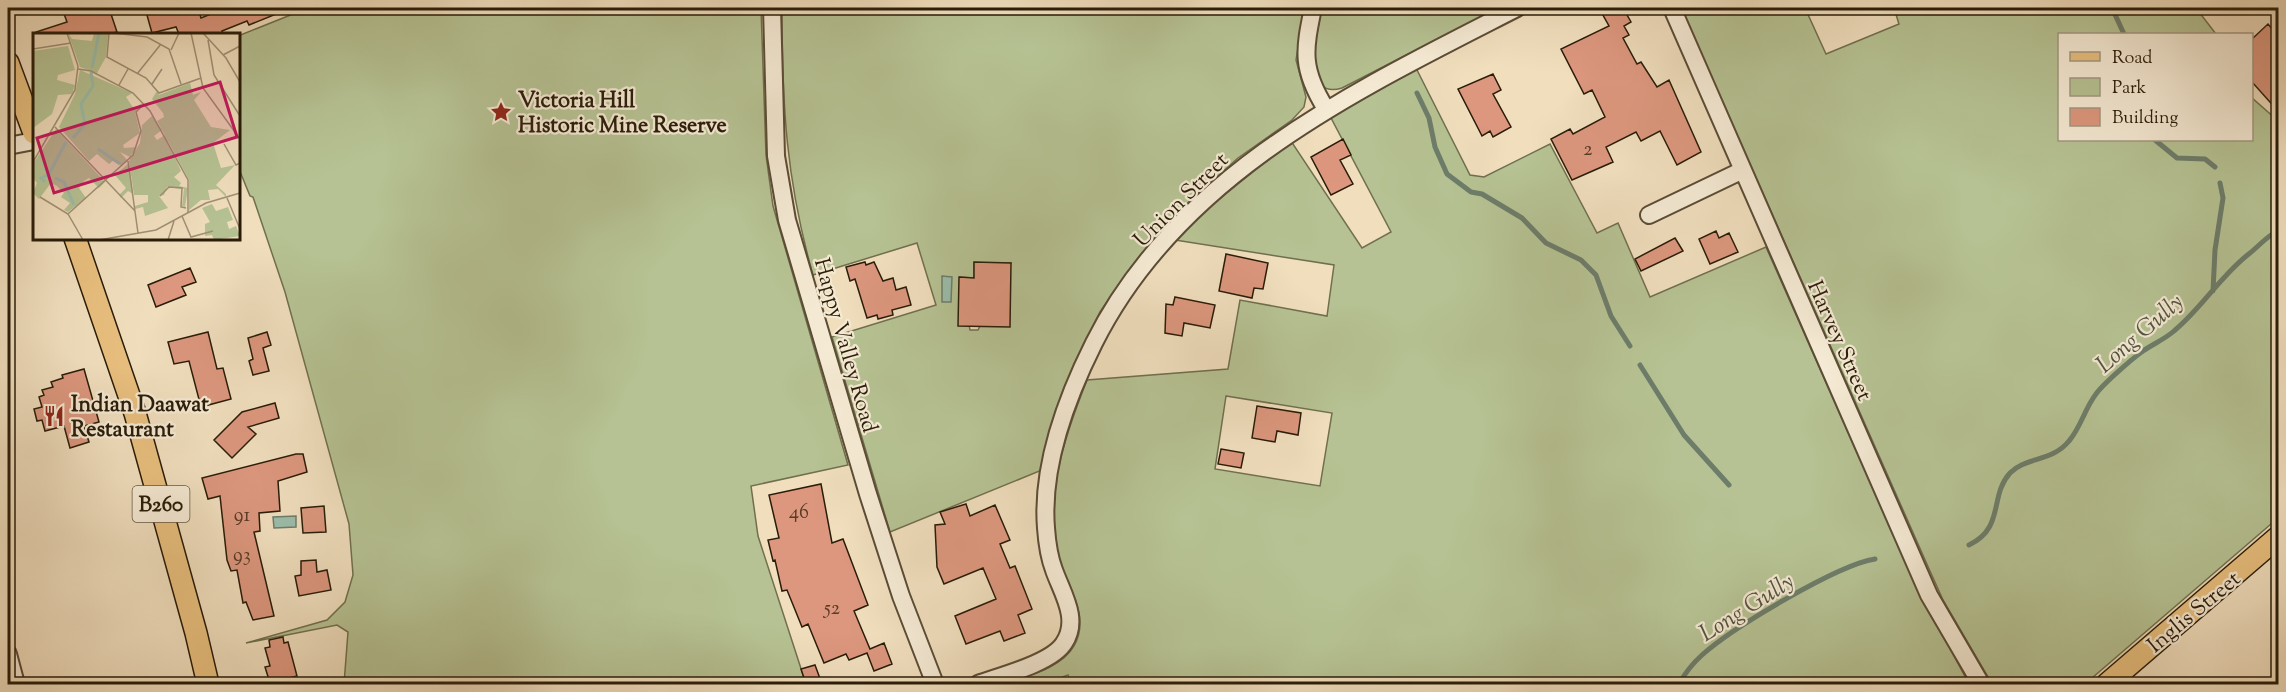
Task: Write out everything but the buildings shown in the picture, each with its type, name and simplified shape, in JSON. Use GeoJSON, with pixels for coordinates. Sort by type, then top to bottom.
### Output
{"type":"FeatureCollection","features":[{"type":"Feature","properties":{"kind":"main road"},"geometry":{"type":"LineString","coordinates":[[8,63],[33,130]]}},
{"type":"Feature","properties":{"kind":"main road","name":"B260"},"geometry":{"type":"LineString","coordinates":[[76,240],[135,413],[196,633],[207,684]]}},
{"type":"Feature","properties":{"kind":"main road","name":"Inglis Street"},"geometry":{"type":"LineString","coordinates":[[2107,684],[2278,537]]}},
{"type":"Feature","properties":{"kind":"street","name":"Happy Valley Road"},"geometry":{"type":"LineString","coordinates":[[772,8],[776,156],[787,220],[869,499],[901,596],[935,684]]}},
{"type":"Feature","properties":{"kind":"street"},"geometry":{"type":"LineString","coordinates":[[1313,8],[1305,61],[1314,90],[1326,109]]}},
{"type":"Feature","properties":{"kind":"street","name":"Union Street"},"geometry":{"type":"LineString","coordinates":[[978,684],[1054,654],[1065,642],[1071,621],[1068,604],[1050,556],[1045,502],[1062,424],[1094,343],[1129,286],[1171,232],[1249,163],[1326,109],[1517,8]]}},
{"type":"Feature","properties":{"kind":"street","name":"Harvey Street"},"geometry":{"type":"LineString","coordinates":[[1672,8],[1929,595],[1981,684]]}},
{"type":"Feature","properties":{"kind":"street"},"geometry":{"type":"LineString","coordinates":[[8,146],[33,141]]}},
{"type":"Feature","properties":{"kind":"street"},"geometry":{"type":"LineString","coordinates":[[1649,215],[1743,170]]}},
{"type":"Feature","properties":{"kind":"street"},"geometry":{"type":"LineString","coordinates":[[8,654],[16,684]]}},
{"type":"Feature","properties":{"kind":"green space"},"geometry":{"type":"Polygon","coordinates":[[[291,8],[761,8],[766,155],[773,206],[848,465],[751,486],[758,536],[806,684],[344,684],[348,632],[337,625],[246,643],[327,620],[345,602],[353,575],[349,524],[285,292],[253,197],[250,196],[240,171],[240,35],[293,14],[291,8]]]}},
{"type":"Feature","properties":{"kind":"green space"},"geometry":{"type":"Polygon","coordinates":[[[782,8],[1305,8],[1296,60],[1306,97],[1304,107],[1292,120],[1238,158],[1179,211],[1128,271],[1100,312],[1086,341],[1042,470],[890,532],[832,337],[936,305],[917,243],[813,275],[791,174],[782,43],[782,8]],[[974,263],[974,278],[960,277],[970,330],[978,330],[1011,263],[974,263]]]}},
{"type":"Feature","properties":{"kind":"green space"},"geometry":{"type":"Polygon","coordinates":[[[1322,8],[1498,8],[1342,88],[1329,89],[1320,84],[1314,60],[1322,8]]]}},
{"type":"Feature","properties":{"kind":"green space"},"geometry":{"type":"Polygon","coordinates":[[[1681,8],[1805,8],[1826,54],[1899,24],[1894,8],[2196,8],[2215,33],[2058,33],[2058,141],[2253,141],[2253,99],[2276,119],[2278,117],[2278,518],[2085,684],[1992,684],[1943,600],[1681,8]]]}},
{"type":"Feature","properties":{"kind":"green space"},"geometry":{"type":"Polygon","coordinates":[[[1416,68],[1470,175],[1484,177],[1550,144],[1597,233],[1618,223],[1650,297],[1766,247],[1914,581],[1969,684],[1072,684],[1068,675],[1044,684],[1003,684],[1042,671],[1061,661],[1074,646],[1079,634],[1079,611],[1058,554],[1053,510],[1055,488],[1065,443],[1087,380],[1228,369],[1240,300],[1327,316],[1334,265],[1175,240],[1203,212],[1291,141],[1362,248],[1391,232],[1330,116],[1416,68]],[[1226,396],[1215,469],[1320,486],[1332,413],[1226,396]]]}},
{"type":"Feature","properties":{"kind":"shaded area"},"geometry":{"type":"Polygon","coordinates":[[[942,276],[952,277],[951,302],[942,302],[942,276]]]}},
{"type":"Feature","properties":{"kind":"shaded area"},"geometry":{"type":"Polygon","coordinates":[[[296,516],[296,527],[274,528],[273,517],[296,516]]]}},
{"type":"Feature","properties":{"kind":"waterway"},"geometry":{"type":"LineString","coordinates":[[2112,8],[2124,33]]}},
{"type":"Feature","properties":{"kind":"waterway"},"geometry":{"type":"LineString","coordinates":[[1417,93],[1429,118],[1435,147],[1447,174],[1471,192],[1482,194],[1522,218],[1546,243],[1581,260],[1596,275],[1611,316],[1630,346]]}},
{"type":"Feature","properties":{"kind":"waterway"},"geometry":{"type":"LineString","coordinates":[[2156,141],[2177,158],[2205,159],[2215,167]]}},
{"type":"Feature","properties":{"kind":"waterway"},"geometry":{"type":"LineString","coordinates":[[2213,291],[2215,250],[2223,198],[2220,183]]}},
{"type":"Feature","properties":{"kind":"waterway","name":"Long Gully"},"geometry":{"type":"LineString","coordinates":[[1969,545],[1988,530],[2000,492],[2010,473],[2023,464],[2055,453],[2062,448],[2073,436],[2092,399],[2105,384],[2138,354],[2174,331],[2240,262],[2278,231]]}},
{"type":"Feature","properties":{"kind":"waterway"},"geometry":{"type":"LineString","coordinates":[[1640,365],[1684,435],[1729,485]]}},
{"type":"Feature","properties":{"kind":"waterway","name":"Long Gully"},"geometry":{"type":"LineString","coordinates":[[1679,684],[1702,655],[1736,629],[1811,585],[1875,559]]}},
{"type":"Feature","properties":{"kind":"place","name":"Victoria Hill Historic Mine Reserve"},"geometry":{"type":"Point","coordinates":[501,112]}},
{"type":"Feature","properties":{"kind":"place","name":"Indian Daawat Restaurant"},"geometry":{"type":"Point","coordinates":[54,416]}}]}
